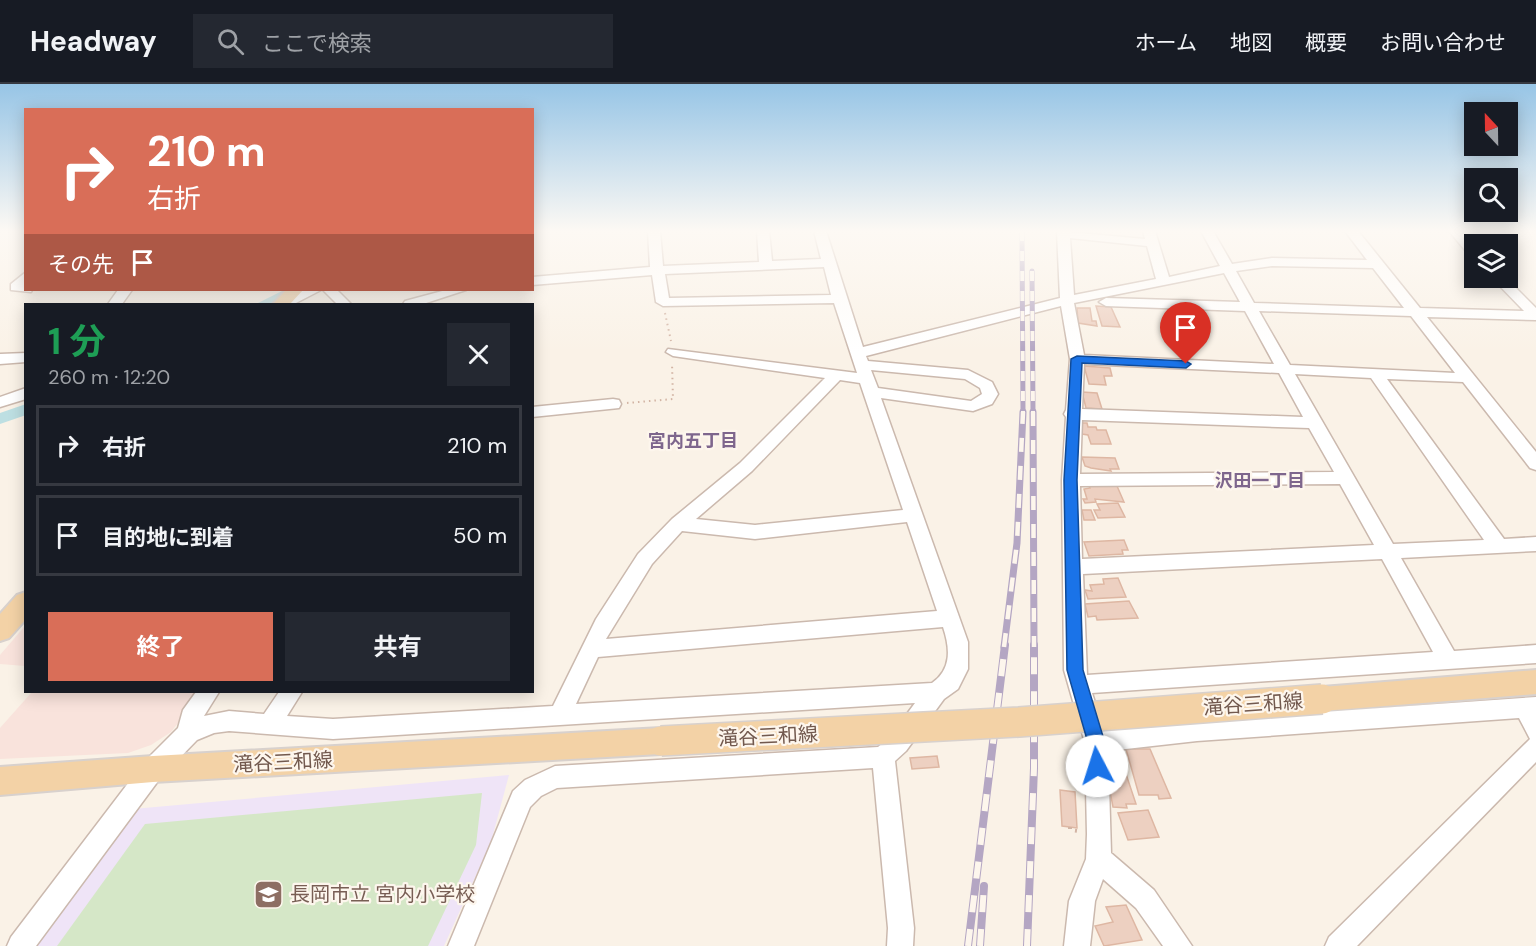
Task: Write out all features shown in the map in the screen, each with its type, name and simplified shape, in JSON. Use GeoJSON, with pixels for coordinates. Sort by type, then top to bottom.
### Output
{"type":"FeatureCollection","features":[{"type":"Feature","properties":{"kind":"main road"},"geometry":{"type":"LineString","coordinates":[[0,631],[24,604]]}},
{"type":"Feature","properties":{"kind":"main road","name":"滝谷三和線"},"geometry":{"type":"LineString","coordinates":[[0,781],[153,769],[903,729],[1536,682]]}},
{"type":"Feature","properties":{"kind":"street"},"geometry":{"type":"LineString","coordinates":[[534,281],[646,271]]}},
{"type":"Feature","properties":{"kind":"street"},"geometry":{"type":"LineString","coordinates":[[660,271],[663,302],[839,299]]}},
{"type":"Feature","properties":{"kind":"street"},"geometry":{"type":"LineString","coordinates":[[461,946],[521,799],[533,788],[555,777],[883,757],[898,744],[936,692],[950,682],[957,669],[958,642],[839,299],[832,271]]}},
{"type":"Feature","properties":{"kind":"street"},"geometry":{"type":"LineString","coordinates":[[1065,271],[1067,301],[1077,359],[1072,414],[1071,480],[1075,670],[1096,743],[1098,859],[1082,901],[1077,946]]}},
{"type":"Feature","properties":{"kind":"street"},"geometry":{"type":"LineString","coordinates":[[1159,271],[1161,277],[1167,282]]}},
{"type":"Feature","properties":{"kind":"street"},"geometry":{"type":"LineString","coordinates":[[865,372],[871,351],[1003,314],[1217,271]]}},
{"type":"Feature","properties":{"kind":"street"},"geometry":{"type":"LineString","coordinates":[[1228,271],[1447,658]]}},
{"type":"Feature","properties":{"kind":"street"},"geometry":{"type":"LineString","coordinates":[[1384,271],[1536,464]]}},
{"type":"Feature","properties":{"kind":"street"},"geometry":{"type":"LineString","coordinates":[[24,278],[16,287],[24,289]]}},
{"type":"Feature","properties":{"kind":"street"},"geometry":{"type":"LineString","coordinates":[[1509,288],[1536,316]]}},
{"type":"Feature","properties":{"kind":"street"},"geometry":{"type":"LineString","coordinates":[[287,299],[311,291]]}},
{"type":"Feature","properties":{"kind":"street"},"geometry":{"type":"LineString","coordinates":[[331,291],[343,303]]}},
{"type":"Feature","properties":{"kind":"street"},"geometry":{"type":"LineString","coordinates":[[425,298],[455,291]]}},
{"type":"Feature","properties":{"kind":"street"},"geometry":{"type":"LineString","coordinates":[[1067,301],[1536,316]]}},
{"type":"Feature","properties":{"kind":"street"},"geometry":{"type":"LineString","coordinates":[[673,352],[836,375],[865,372],[968,375],[987,384],[990,394],[986,400],[974,406],[865,372]]}},
{"type":"Feature","properties":{"kind":"street"},"geometry":{"type":"LineString","coordinates":[[0,359],[24,357]]}},
{"type":"Feature","properties":{"kind":"street"},"geometry":{"type":"LineString","coordinates":[[1077,359],[1470,378]]}},
{"type":"Feature","properties":{"kind":"street"},"geometry":{"type":"LineString","coordinates":[[1376,374],[1498,545]]}},
{"type":"Feature","properties":{"kind":"street"},"geometry":{"type":"LineString","coordinates":[[559,716],[618,598],[645,559],[678,524],[746,467],[836,375]]}},
{"type":"Feature","properties":{"kind":"street"},"geometry":{"type":"LineString","coordinates":[[0,402],[24,394]]}},
{"type":"Feature","properties":{"kind":"street"},"geometry":{"type":"LineString","coordinates":[[534,412],[613,404]]}},
{"type":"Feature","properties":{"kind":"street"},"geometry":{"type":"LineString","coordinates":[[1072,414],[1315,423]]}},
{"type":"Feature","properties":{"kind":"street"},"geometry":{"type":"LineString","coordinates":[[1071,480],[1346,478]]}},
{"type":"Feature","properties":{"kind":"street"},"geometry":{"type":"LineString","coordinates":[[678,524],[755,532],[914,515]]}},
{"type":"Feature","properties":{"kind":"street"},"geometry":{"type":"LineString","coordinates":[[1072,567],[1536,544]]}},
{"type":"Feature","properties":{"kind":"street"},"geometry":{"type":"LineString","coordinates":[[590,650],[948,618]]}},
{"type":"Feature","properties":{"kind":"street"},"geometry":{"type":"LineString","coordinates":[[1079,685],[1447,658],[1536,654]]}},
{"type":"Feature","properties":{"kind":"street"},"geometry":{"type":"LineString","coordinates":[[20,946],[153,769],[189,733],[212,723],[270,723],[333,729],[936,692]]}},
{"type":"Feature","properties":{"kind":"street"},"geometry":{"type":"LineString","coordinates":[[189,733],[191,717],[207,693]]}},
{"type":"Feature","properties":{"kind":"street"},"geometry":{"type":"LineString","coordinates":[[270,723],[290,693]]}},
{"type":"Feature","properties":{"kind":"street"},"geometry":{"type":"LineString","coordinates":[[1096,743],[1120,738],[1197,731],[1531,707],[1536,731]]}},
{"type":"Feature","properties":{"kind":"street"},"geometry":{"type":"LineString","coordinates":[[1338,946],[1536,747]]}},
{"type":"Feature","properties":{"kind":"street"},"geometry":{"type":"LineString","coordinates":[[883,757],[901,928],[900,946]]}},
{"type":"Feature","properties":{"kind":"street"},"geometry":{"type":"LineString","coordinates":[[1098,859],[1145,899],[1179,946]]}},
{"type":"Feature","properties":{"kind":"path"},"geometry":{"type":"LineString","coordinates":[[613,404],[673,399],[673,352],[663,302]]}},
{"type":"Feature","properties":{"kind":"shaded area"},"geometry":{"type":"Polygon","coordinates":[[[24,627],[24,666],[0,664],[0,655],[24,627]]]}},
{"type":"Feature","properties":{"kind":"shaded area"},"geometry":{"type":"Polygon","coordinates":[[[31,693],[201,693],[171,732],[151,745],[128,753],[0,759],[0,728],[31,693]]]}},
{"type":"Feature","properties":{"kind":"shaded area","name":"長岡市立 宮内小学校"},"geometry":{"type":"Polygon","coordinates":[[[509,775],[491,842],[444,946],[31,946],[133,809],[509,775]]]}},
{"type":"Feature","properties":{"kind":"green space","name":"長岡市立 宮内小学校"},"geometry":{"type":"Polygon","coordinates":[[[482,793],[476,845],[428,946],[57,946],[145,824],[482,793]]]}},
{"type":"Feature","properties":{"kind":"building"},"geometry":{"type":"Polygon","coordinates":[[[1096,306],[1111,307],[1120,327],[1102,326],[1096,306]]]}},
{"type":"Feature","properties":{"kind":"building"},"geometry":{"type":"Polygon","coordinates":[[[1077,308],[1090,308],[1092,321],[1096,321],[1097,326],[1078,323],[1077,308]]]}},
{"type":"Feature","properties":{"kind":"building"},"geometry":{"type":"Polygon","coordinates":[[[1084,366],[1110,368],[1112,376],[1104,376],[1106,385],[1089,384],[1084,366]]]}},
{"type":"Feature","properties":{"kind":"building"},"geometry":{"type":"Polygon","coordinates":[[[1082,392],[1097,393],[1102,409],[1086,408],[1082,392]]]}},
{"type":"Feature","properties":{"kind":"building"},"geometry":{"type":"Polygon","coordinates":[[[1078,423],[1087,423],[1088,427],[1096,427],[1097,430],[1106,430],[1111,444],[1091,444],[1088,435],[1082,434],[1078,423]]]}},
{"type":"Feature","properties":{"kind":"building"},"geometry":{"type":"Polygon","coordinates":[[[1082,457],[1115,458],[1119,469],[1110,469],[1111,471],[1091,468],[1085,466],[1082,457]]]}},
{"type":"Feature","properties":{"kind":"building"},"geometry":{"type":"Polygon","coordinates":[[[1089,486],[1117,486],[1124,502],[1095,499],[1096,502],[1085,503],[1083,499],[1087,499],[1084,489],[1090,488],[1089,486]]]}},
{"type":"Feature","properties":{"kind":"building"},"geometry":{"type":"Polygon","coordinates":[[[1118,503],[1125,517],[1098,518],[1094,510],[1100,510],[1097,504],[1118,503]]]}},
{"type":"Feature","properties":{"kind":"building"},"geometry":{"type":"Polygon","coordinates":[[[1082,510],[1091,510],[1095,520],[1084,520],[1082,510]]]}},
{"type":"Feature","properties":{"kind":"building"},"geometry":{"type":"Polygon","coordinates":[[[1124,540],[1128,550],[1122,550],[1123,554],[1089,556],[1084,542],[1124,540]]]}},
{"type":"Feature","properties":{"kind":"building"},"geometry":{"type":"Polygon","coordinates":[[[1118,578],[1126,597],[1088,599],[1085,590],[1092,591],[1090,585],[1104,584],[1103,579],[1118,578]]]}},
{"type":"Feature","properties":{"kind":"building"},"geometry":{"type":"Polygon","coordinates":[[[1129,601],[1138,618],[1097,620],[1096,616],[1088,617],[1085,604],[1129,601]]]}},
{"type":"Feature","properties":{"kind":"building"},"geometry":{"type":"Polygon","coordinates":[[[1126,749],[1150,749],[1171,798],[1159,799],[1158,795],[1139,795],[1126,749]]]}},
{"type":"Feature","properties":{"kind":"building"},"geometry":{"type":"Polygon","coordinates":[[[937,756],[939,767],[912,769],[910,758],[937,756]]]}},
{"type":"Feature","properties":{"kind":"building"},"geometry":{"type":"Polygon","coordinates":[[[1126,774],[1136,804],[1126,804],[1127,808],[1113,807],[1108,781],[1114,775],[1126,774]]]}},
{"type":"Feature","properties":{"kind":"building"},"geometry":{"type":"Polygon","coordinates":[[[1060,790],[1075,792],[1077,828],[1062,826],[1060,790]]]}},
{"type":"Feature","properties":{"kind":"building"},"geometry":{"type":"Polygon","coordinates":[[[1148,810],[1159,837],[1128,840],[1118,813],[1148,810]]]}},
{"type":"Feature","properties":{"kind":"building"},"geometry":{"type":"Polygon","coordinates":[[[1126,905],[1142,940],[1104,946],[1095,926],[1113,922],[1106,907],[1126,905]]]}},
{"type":"Feature","properties":{"kind":"waterway"},"geometry":{"type":"LineString","coordinates":[[265,303],[292,291]]}},
{"type":"Feature","properties":{"kind":"waterway"},"geometry":{"type":"LineString","coordinates":[[0,419],[24,410]]}},
{"type":"Feature","properties":{"kind":"railway"},"geometry":{"type":"LineString","coordinates":[[1022,271],[1023,412]]}},
{"type":"Feature","properties":{"kind":"railway"},"geometry":{"type":"LineString","coordinates":[[1032,271],[1033,413]]}},
{"type":"Feature","properties":{"kind":"railway"},"geometry":{"type":"LineString","coordinates":[[1004,647],[1017,543],[1023,412]]}},
{"type":"Feature","properties":{"kind":"railway"},"geometry":{"type":"LineString","coordinates":[[1033,412],[1034,647]]}},
{"type":"Feature","properties":{"kind":"railway"},"geometry":{"type":"LineString","coordinates":[[968,946],[1005,645]]}},
{"type":"Feature","properties":{"kind":"railway"},"geometry":{"type":"LineString","coordinates":[[1027,946],[1034,768],[1034,647]]}},
{"type":"Feature","properties":{"kind":"railway"},"geometry":{"type":"LineString","coordinates":[[980,946],[984,886]]}},
{"type":"Feature","properties":{"kind":"place","name":"長岡市立 宮内小学校"},"geometry":{"type":"Point","coordinates":[269,894]}},
{"type":"Feature","properties":{"kind":"district","name":"宮内五丁目"},"geometry":{"type":"Point","coordinates":[693,441]}},
{"type":"Feature","properties":{"kind":"district","name":"沢田一丁目"},"geometry":{"type":"Point","coordinates":[1260,481]}},
{"type":"Feature","properties":{"kind":"route"},"geometry":{"type":"LineString","coordinates":[[1097,766],[1096,743],[1075,670],[1071,480],[1072,414],[1077,359],[1186,364]]}}]}
